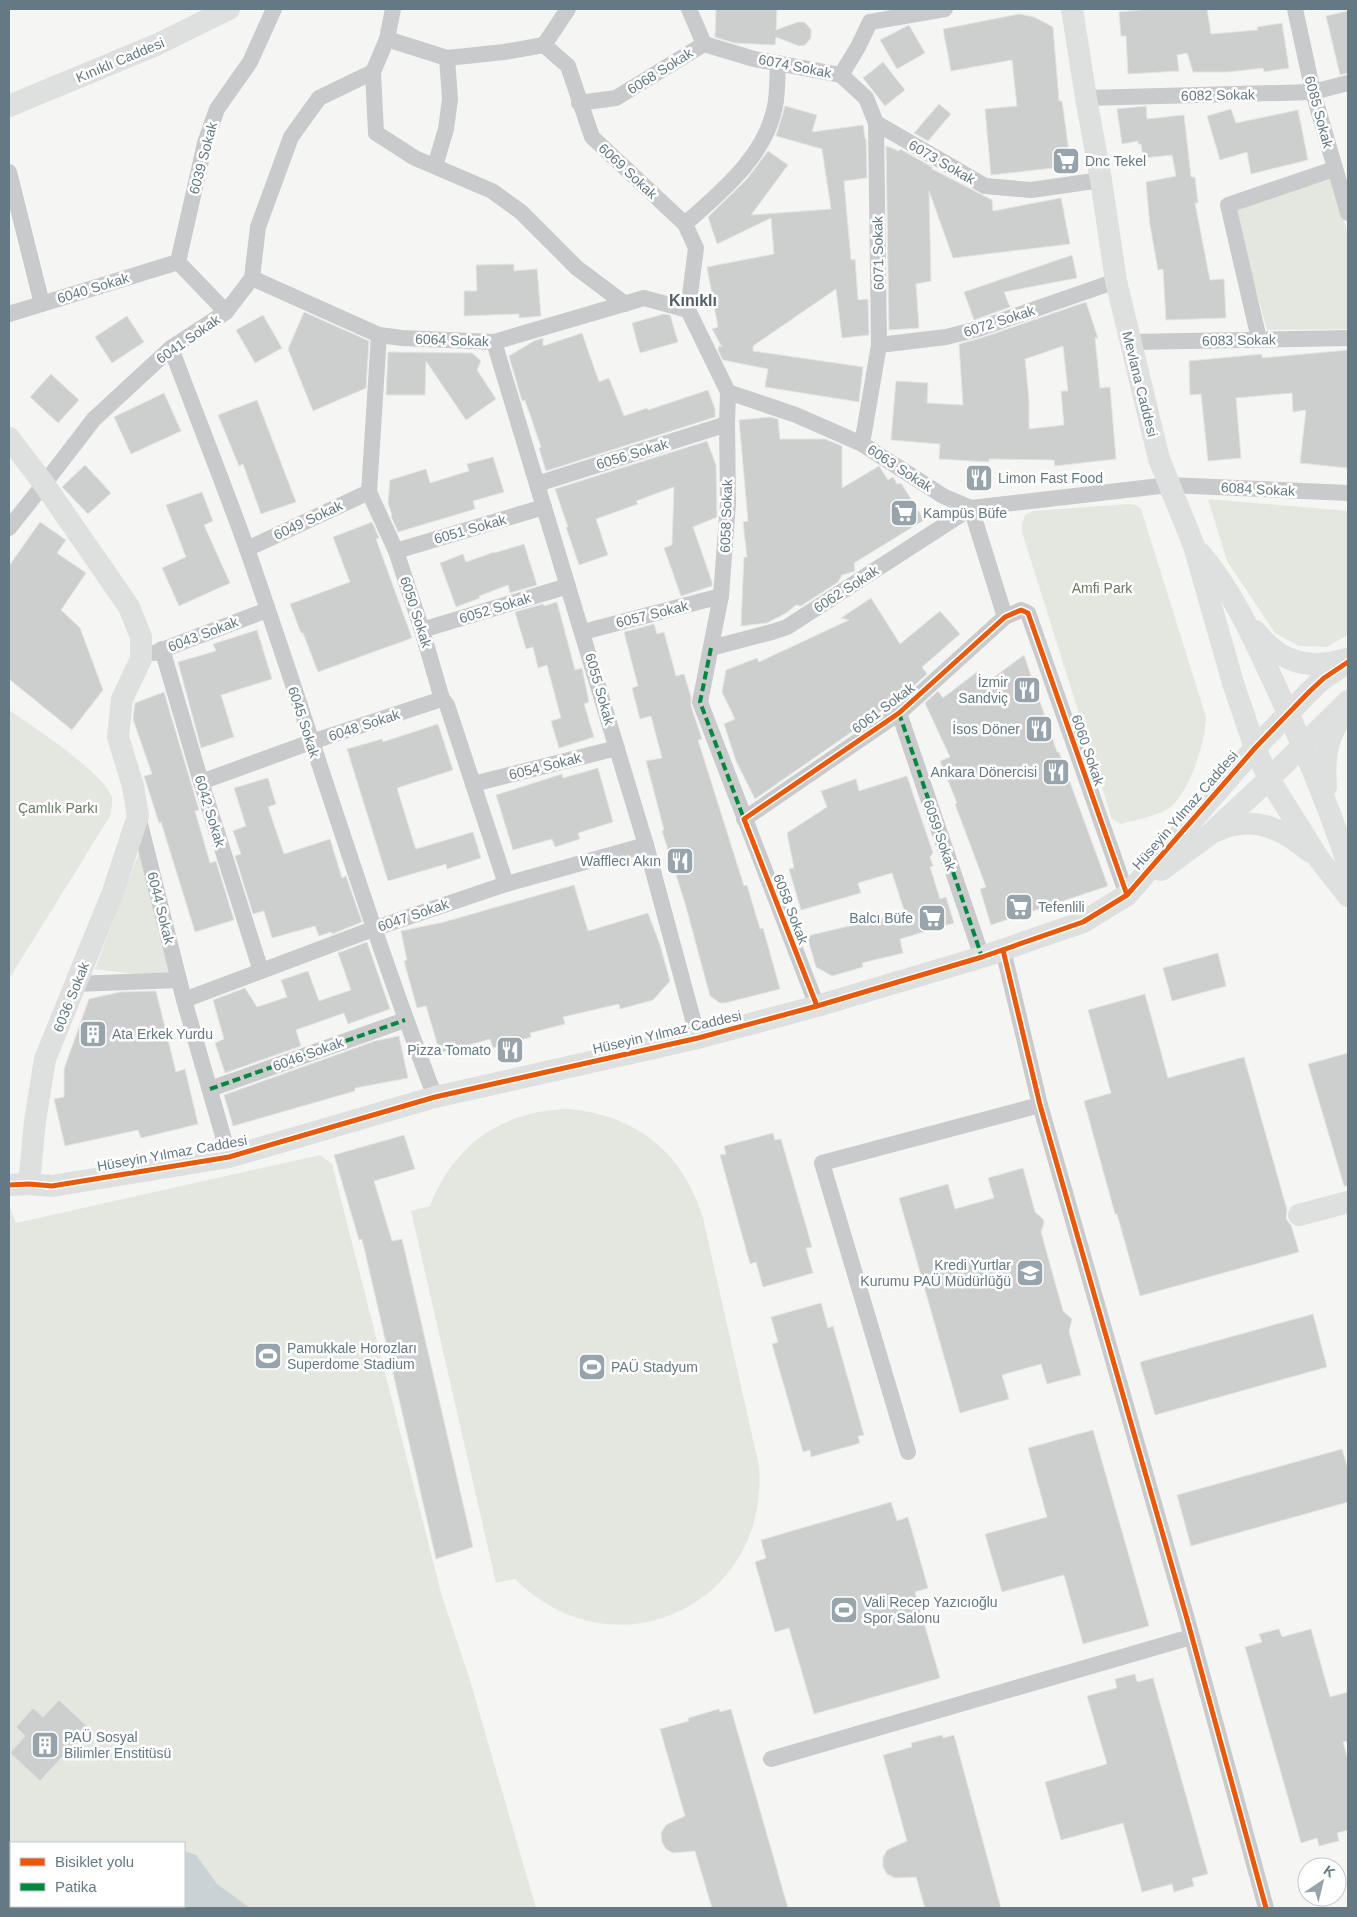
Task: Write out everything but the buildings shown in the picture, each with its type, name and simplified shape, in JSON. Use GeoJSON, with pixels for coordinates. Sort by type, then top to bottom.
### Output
{"type":"FeatureCollection","features":[{"type":"Feature","properties":{"kind":"street","name":"Kınıklı Caddesi"},"geometry":{"type":"LineString","coordinates":[[9,106],[156,45],[228,9]]}},
{"type":"Feature","properties":{"kind":"street","name":"6039 Sokak"},"geometry":{"type":"LineString","coordinates":[[178,262],[205,142],[217,109],[250,62],[274,9]]}},
{"type":"Feature","properties":{"kind":"street"},"geometry":{"type":"LineString","coordinates":[[393,9],[386,40],[373,72],[376,133],[415,158],[492,191],[521,212],[577,268],[625,304]]}},
{"type":"Feature","properties":{"kind":"street"},"geometry":{"type":"LineString","coordinates":[[386,40],[447,58],[504,52],[544,45],[568,9]]}},
{"type":"Feature","properties":{"kind":"street","name":"6068 Sokak"},"geometry":{"type":"LineString","coordinates":[[579,103],[616,98],[704,44],[689,9]]}},
{"type":"Feature","properties":{"kind":"street","name":"6074 Sokak"},"geometry":{"type":"LineString","coordinates":[[704,44],[754,59],[841,74],[858,47],[872,15],[945,9]]}},
{"type":"Feature","properties":{"kind":"street","name":"Mevlana Caddesi"},"geometry":{"type":"LineString","coordinates":[[1072,9],[1116,281],[1159,459],[1194,546],[1233,683],[1255,748],[1269,779],[1319,859]]}},
{"type":"Feature","properties":{"kind":"street","name":"6085 Sokak"},"geometry":{"type":"LineString","coordinates":[[1295,9],[1313,92],[1348,213]]}},
{"type":"Feature","properties":{"kind":"street","name":"6069 Sokak"},"geometry":{"type":"LineString","coordinates":[[544,45],[568,66],[592,137],[685,224],[696,248],[688,310]]}},
{"type":"Feature","properties":{"kind":"street"},"geometry":{"type":"LineString","coordinates":[[435,166],[446,129],[450,99],[447,58]]}},
{"type":"Feature","properties":{"kind":"street"},"geometry":{"type":"LineString","coordinates":[[685,224],[741,171],[763,140],[775,106],[778,63]]}},
{"type":"Feature","properties":{"kind":"street"},"geometry":{"type":"LineString","coordinates":[[252,278],[258,227],[291,136],[319,98],[373,72]]}},
{"type":"Feature","properties":{"kind":"street","name":"6071 Sokak"},"geometry":{"type":"LineString","coordinates":[[841,74],[866,98],[876,123],[879,345],[862,444]]}},
{"type":"Feature","properties":{"kind":"street","name":"6082 Sokak"},"geometry":{"type":"LineString","coordinates":[[1086,98],[1313,92],[1348,83]]}},
{"type":"Feature","properties":{"kind":"street","name":"6073 Sokak"},"geometry":{"type":"LineString","coordinates":[[876,123],[985,186],[1031,190],[1101,180]]}},
{"type":"Feature","properties":{"kind":"street"},"geometry":{"type":"LineString","coordinates":[[1259,340],[1228,206],[1334,169]]}},
{"type":"Feature","properties":{"kind":"street"},"geometry":{"type":"LineString","coordinates":[[9,172],[42,304]]}},
{"type":"Feature","properties":{"kind":"street","name":"6040 Sokak"},"geometry":{"type":"LineString","coordinates":[[9,314],[178,262]]}},
{"type":"Feature","properties":{"kind":"street"},"geometry":{"type":"LineString","coordinates":[[178,262],[226,312]]}},
{"type":"Feature","properties":{"kind":"street","name":"6041 Sokak"},"geometry":{"type":"LineString","coordinates":[[9,528],[94,418],[171,348],[226,312],[252,278]]}},
{"type":"Feature","properties":{"kind":"street","name":"6064 Sokak"},"geometry":{"type":"LineString","coordinates":[[252,278],[379,335],[402,338],[494,342],[644,298],[688,310]]}},
{"type":"Feature","properties":{"kind":"street","name":"6072 Sokak"},"geometry":{"type":"LineString","coordinates":[[879,345],[946,337],[978,329],[1116,281]]}},
{"type":"Feature","properties":{"kind":"street"},"geometry":{"type":"LineString","coordinates":[[688,310],[728,392]]}},
{"type":"Feature","properties":{"kind":"street","name":"6050 Sokak"},"geometry":{"type":"LineString","coordinates":[[379,335],[369,492],[396,551],[442,699],[447,705],[506,884]]}},
{"type":"Feature","properties":{"kind":"street","name":"6083 Sokak"},"geometry":{"type":"LineString","coordinates":[[1130,342],[1348,338]]}},
{"type":"Feature","properties":{"kind":"street","name":"6055 Sokak"},"geometry":{"type":"LineString","coordinates":[[494,342],[646,846],[698,1038]]}},
{"type":"Feature","properties":{"kind":"street","name":"6045 Sokak"},"geometry":{"type":"LineString","coordinates":[[171,348],[247,549],[373,929],[435,1097]]}},
{"type":"Feature","properties":{"kind":"street","name":"6058 Sokak"},"geometry":{"type":"LineString","coordinates":[[728,392],[728,503],[721,596],[700,702],[817,1006]]}},
{"type":"Feature","properties":{"kind":"street","name":"6063 Sokak"},"geometry":{"type":"LineString","coordinates":[[728,392],[796,415],[862,444],[943,496],[971,508],[1169,485]]}},
{"type":"Feature","properties":{"kind":"street","name":"6056 Sokak"},"geometry":{"type":"LineString","coordinates":[[537,484],[727,424]]}},
{"type":"Feature","properties":{"kind":"street"},"geometry":{"type":"LineString","coordinates":[[9,438],[44,484],[129,607],[141,637],[141,660]]}},
{"type":"Feature","properties":{"kind":"street","name":"6084 Sokak"},"geometry":{"type":"LineString","coordinates":[[1169,485],[1348,493]]}},
{"type":"Feature","properties":{"kind":"street","name":"6049 Sokak"},"geometry":{"type":"LineString","coordinates":[[247,549],[369,492]]}},
{"type":"Feature","properties":{"kind":"street","name":"6051 Sokak"},"geometry":{"type":"LineString","coordinates":[[396,551],[544,507]]}},
{"type":"Feature","properties":{"kind":"street"},"geometry":{"type":"LineString","coordinates":[[971,508],[1005,617]]}},
{"type":"Feature","properties":{"kind":"street","name":"6062 Sokak"},"geometry":{"type":"LineString","coordinates":[[711,648],[787,627],[971,508]]}},
{"type":"Feature","properties":{"kind":"street"},"geometry":{"type":"LineString","coordinates":[[1194,546],[1230,594],[1246,621],[1304,745],[1327,802],[1348,865]]}},
{"type":"Feature","properties":{"kind":"street","name":"6052 Sokak"},"geometry":{"type":"LineString","coordinates":[[422,630],[568,586]]}},
{"type":"Feature","properties":{"kind":"street","name":"6057 Sokak"},"geometry":{"type":"LineString","coordinates":[[583,632],[721,596]]}},
{"type":"Feature","properties":{"kind":"street","name":"6043 Sokak"},"geometry":{"type":"LineString","coordinates":[[141,660],[162,649],[267,610]]}},
{"type":"Feature","properties":{"kind":"street","name":"6060 Sokak"},"geometry":{"type":"LineString","coordinates":[[1005,617],[1021,610],[1028,613],[1127,894]]}},
{"type":"Feature","properties":{"kind":"street","name":"6061 Sokak"},"geometry":{"type":"LineString","coordinates":[[744,820],[899,713],[1005,617]]}},
{"type":"Feature","properties":{"kind":"street"},"geometry":{"type":"LineString","coordinates":[[1246,621],[1269,646],[1298,663],[1312,665],[1348,658]]}},
{"type":"Feature","properties":{"kind":"street","name":"6042 Sokak"},"geometry":{"type":"LineString","coordinates":[[162,649],[201,782],[261,971]]}},
{"type":"Feature","properties":{"kind":"street","name":"6044 Sokak"},"geometry":{"type":"LineString","coordinates":[[141,660],[122,699],[118,737],[133,786],[138,816],[184,1000],[230,1157]]}},
{"type":"Feature","properties":{"kind":"street"},"geometry":{"type":"LineString","coordinates":[[1289,713],[1324,678],[1348,662]]}},
{"type":"Feature","properties":{"kind":"street","name":"6048 Sokak"},"geometry":{"type":"LineString","coordinates":[[201,782],[311,742],[442,699]]}},
{"type":"Feature","properties":{"kind":"street"},"geometry":{"type":"LineString","coordinates":[[1127,894],[1209,835],[1348,702]]}},
{"type":"Feature","properties":{"kind":"street"},"geometry":{"type":"LineString","coordinates":[[1327,802],[1326,750],[1330,738],[1348,706]]}},
{"type":"Feature","properties":{"kind":"street","name":"6059 Sokak"},"geometry":{"type":"LineString","coordinates":[[899,713],[982,957]]}},
{"type":"Feature","properties":{"kind":"street","name":"Hüseyin Yılmaz Caddesi"},"geometry":{"type":"LineString","coordinates":[[19,1184],[52,1186],[230,1157],[435,1097],[698,1038],[817,1006],[982,957],[1083,922],[1127,894],[1255,748],[1289,713]]}},
{"type":"Feature","properties":{"kind":"street","name":"6054 Sokak"},"geometry":{"type":"LineString","coordinates":[[473,784],[617,748]]}},
{"type":"Feature","properties":{"kind":"street","name":"6036 Sokak"},"geometry":{"type":"LineString","coordinates":[[19,1184],[35,1121],[46,1060],[113,892],[138,816]]}},
{"type":"Feature","properties":{"kind":"street"},"geometry":{"type":"LineString","coordinates":[[1209,835],[1235,824],[1261,824],[1300,843],[1319,859],[1348,896]]}},
{"type":"Feature","properties":{"kind":"street","name":"6047 Sokak"},"geometry":{"type":"LineString","coordinates":[[184,1000],[373,929],[506,884],[646,846]]}},
{"type":"Feature","properties":{"kind":"street"},"geometry":{"type":"LineString","coordinates":[[1003,950],[1040,1105],[1192,1637],[1266,1908]]}},
{"type":"Feature","properties":{"kind":"street"},"geometry":{"type":"LineString","coordinates":[[75,984],[179,980]]}},
{"type":"Feature","properties":{"kind":"street","name":"6046 Sokak"},"geometry":{"type":"LineString","coordinates":[[210,1089],[405,1020]]}},
{"type":"Feature","properties":{"kind":"street"},"geometry":{"type":"LineString","coordinates":[[908,1452],[822,1163],[1040,1105]]}},
{"type":"Feature","properties":{"kind":"street"},"geometry":{"type":"LineString","coordinates":[[1299,1215],[1348,1202]]}},
{"type":"Feature","properties":{"kind":"street"},"geometry":{"type":"LineString","coordinates":[[771,1759],[1192,1637]]}},
{"type":"Feature","properties":{"kind":"green space"},"geometry":{"type":"Polygon","coordinates":[[[1330,177],[1348,233],[1348,329],[1267,330],[1234,210],[1330,177]]]}},
{"type":"Feature","properties":{"kind":"green space"},"geometry":{"type":"Polygon","coordinates":[[[1208,499],[1348,511],[1348,635],[1327,647],[1299,646],[1275,633],[1227,561],[1208,499]]]}},
{"type":"Feature","properties":{"kind":"green space","name":"Amfi Park"},"geometry":{"type":"Polygon","coordinates":[[[1136,505],[1141,509],[1206,717],[1199,754],[1182,794],[1166,810],[1155,815],[1121,824],[1112,819],[1022,532],[1022,524],[1025,515],[1033,511],[1136,505]]]}},
{"type":"Feature","properties":{"kind":"green space","name":"Çamlık Parkı"},"geometry":{"type":"Polygon","coordinates":[[[9,710],[49,738],[96,775],[106,787],[112,797],[112,801],[110,816],[9,979],[9,710]]]}},
{"type":"Feature","properties":{"kind":"green space"},"geometry":{"type":"Polygon","coordinates":[[[139,853],[179,980],[95,969],[139,853]]]}},
{"type":"Feature","properties":{"kind":"green space","name":"PAÜ Stadyum"},"geometry":{"type":"Polygon","coordinates":[[[570,1109],[594,1113],[637,1129],[670,1157],[694,1195],[703,1218],[759,1466],[756,1515],[739,1556],[713,1589],[678,1612],[639,1623],[596,1623],[554,1608],[515,1579],[496,1583],[411,1211],[430,1206],[440,1184],[453,1165],[467,1148],[484,1135],[503,1124],[523,1116],[546,1111],[570,1109]]]}},
{"type":"Feature","properties":{"kind":"green space"},"geometry":{"type":"Polygon","coordinates":[[[320,1155],[332,1164],[441,1593],[469,1677],[536,1908],[9,1908],[9,1205],[16,1223],[320,1155]]]}},
{"type":"Feature","properties":{"kind":"shaded area"},"geometry":{"type":"Polygon","coordinates":[[[185,1851],[196,1855],[217,1884],[250,1908],[116,1908],[185,1907],[185,1851]]]}},
{"type":"Feature","properties":{"kind":"marked path"},"geometry":{"type":"LineString","coordinates":[[711,648],[700,702],[744,819]]}},
{"type":"Feature","properties":{"kind":"marked path"},"geometry":{"type":"LineString","coordinates":[[899,713],[982,957]]}},
{"type":"Feature","properties":{"kind":"marked path"},"geometry":{"type":"LineString","coordinates":[[210,1089],[405,1020]]}},
{"type":"Feature","properties":{"kind":"cycle path"},"geometry":{"type":"LineString","coordinates":[[817,1006],[744,819],[899,713],[1005,617],[1021,610],[1028,613],[1127,895]]}},
{"type":"Feature","properties":{"kind":"cycle path"},"geometry":{"type":"LineString","coordinates":[[9,1185],[52,1186],[229,1157],[435,1097],[698,1038],[817,1006],[982,957],[1083,922],[1127,895],[1255,748],[1324,678],[1348,662]]}},
{"type":"Feature","properties":{"kind":"cycle path"},"geometry":{"type":"LineString","coordinates":[[1003,950],[1040,1105],[1187,1619],[1266,1908]]}},
{"type":"Feature","properties":{"kind":"place","name":"Dnc Tekel"},"geometry":{"type":"Point","coordinates":[1066,161]}},
{"type":"Feature","properties":{"kind":"place","name":"Limon Fast Food"},"geometry":{"type":"Point","coordinates":[979,478]}},
{"type":"Feature","properties":{"kind":"place","name":"Kampüs Büfe"},"geometry":{"type":"Point","coordinates":[904,513]}},
{"type":"Feature","properties":{"kind":"place","name":"İzmir Sandviç"},"geometry":{"type":"Point","coordinates":[1027,690]}},
{"type":"Feature","properties":{"kind":"place","name":"İsos Döner"},"geometry":{"type":"Point","coordinates":[1039,729]}},
{"type":"Feature","properties":{"kind":"place","name":"Ankara Dönercisi"},"geometry":{"type":"Point","coordinates":[1056,772]}},
{"type":"Feature","properties":{"kind":"place","name":"Wafflecı Akın"},"geometry":{"type":"Point","coordinates":[680,861]}},
{"type":"Feature","properties":{"kind":"place","name":"Tefenlili"},"geometry":{"type":"Point","coordinates":[1019,907]}},
{"type":"Feature","properties":{"kind":"place","name":"Balcı Büfe"},"geometry":{"type":"Point","coordinates":[932,918]}},
{"type":"Feature","properties":{"kind":"place","name":"Ata Erkek Yurdu"},"geometry":{"type":"Point","coordinates":[93,1034]}},
{"type":"Feature","properties":{"kind":"place","name":"Pizza Tomato"},"geometry":{"type":"Point","coordinates":[510,1050]}},
{"type":"Feature","properties":{"kind":"place","name":"Kredi Yurtlar Kurumu PAÜ Müdürlüğü"},"geometry":{"type":"Point","coordinates":[1030,1273]}},
{"type":"Feature","properties":{"kind":"place","name":"Pamukkale Horozları Superdome Stadium"},"geometry":{"type":"Point","coordinates":[268,1356]}},
{"type":"Feature","properties":{"kind":"place","name":"PAÜ Stadyum"},"geometry":{"type":"Point","coordinates":[592,1367]}},
{"type":"Feature","properties":{"kind":"place","name":"Vali Recep Yazıcıoğlu Spor Salonu"},"geometry":{"type":"Point","coordinates":[844,1610]}},
{"type":"Feature","properties":{"kind":"place","name":"PAÜ Sosyal Bilimler Enstitüsü"},"geometry":{"type":"Point","coordinates":[45,1745]}},
{"type":"Feature","properties":{"kind":"district","name":"Kınıklı"},"geometry":{"type":"Point","coordinates":[693,300]}}]}
